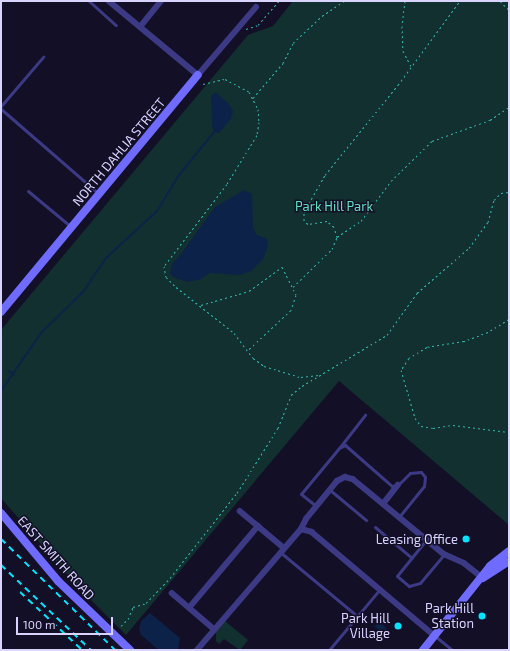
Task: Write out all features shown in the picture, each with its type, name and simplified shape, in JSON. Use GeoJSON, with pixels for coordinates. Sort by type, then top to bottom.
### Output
{"type":"FeatureCollection","features":[{"type":"Feature","properties":{"kind":"street"},"geometry":{"type":"LineString","coordinates":[[108,1],[198,75]]}},
{"type":"Feature","properties":{"kind":"street"},"geometry":{"type":"LineString","coordinates":[[140,26],[161,1]]}},
{"type":"Feature","properties":{"kind":"street","name":"NORTH DAHLIA STREET"},"geometry":{"type":"LineString","coordinates":[[1,312],[256,7]]}},
{"type":"Feature","properties":{"kind":"street"},"geometry":{"type":"LineString","coordinates":[[197,650],[281,549],[301,529],[316,507],[342,478],[350,478],[444,554],[464,564],[483,578]]}},
{"type":"Feature","properties":{"kind":"street"},"geometry":{"type":"LineString","coordinates":[[383,504],[398,485]]}},
{"type":"Feature","properties":{"kind":"street"},"geometry":{"type":"LineString","coordinates":[[240,511],[258,526],[281,549]]}},
{"type":"Feature","properties":{"kind":"street","name":"EAST SMITH ROAD"},"geometry":{"type":"LineString","coordinates":[[1,514],[68,591],[130,650]]}},
{"type":"Feature","properties":{"kind":"street"},"geometry":{"type":"LineString","coordinates":[[189,608],[258,526]]}},
{"type":"Feature","properties":{"kind":"street"},"geometry":{"type":"LineString","coordinates":[[301,529],[312,532],[435,636]]}},
{"type":"Feature","properties":{"kind":"street"},"geometry":{"type":"LineString","coordinates":[[423,650],[483,578],[490,566],[509,551]]}},
{"type":"Feature","properties":{"kind":"street"},"geometry":{"type":"LineString","coordinates":[[483,578],[509,561]]}},
{"type":"Feature","properties":{"kind":"street"},"geometry":{"type":"LineString","coordinates":[[172,593],[214,629]]}},
{"type":"Feature","properties":{"kind":"lane"},"geometry":{"type":"LineString","coordinates":[[89,1],[116,25]]}},
{"type":"Feature","properties":{"kind":"lane"},"geometry":{"type":"LineString","coordinates":[[43,57],[1,108],[100,194]]}},
{"type":"Feature","properties":{"kind":"lane"},"geometry":{"type":"LineString","coordinates":[[28,191],[72,227]]}},
{"type":"Feature","properties":{"kind":"lane"},"geometry":{"type":"LineString","coordinates":[[316,507],[301,494],[365,415]]}},
{"type":"Feature","properties":{"kind":"lane"},"geometry":{"type":"LineString","coordinates":[[339,448],[345,445],[392,486],[398,485],[410,473],[421,472],[425,477],[424,486],[399,517]]}},
{"type":"Feature","properties":{"kind":"lane"},"geometry":{"type":"LineString","coordinates":[[330,490],[366,520]]}},
{"type":"Feature","properties":{"kind":"lane"},"geometry":{"type":"LineString","coordinates":[[375,527],[412,558]]}},
{"type":"Feature","properties":{"kind":"lane"},"geometry":{"type":"LineString","coordinates":[[426,540],[397,576],[412,587],[420,584],[444,554]]}},
{"type":"Feature","properties":{"kind":"lane"},"geometry":{"type":"LineString","coordinates":[[281,549],[356,616]]}},
{"type":"Feature","properties":{"kind":"lane"},"geometry":{"type":"LineString","coordinates":[[329,650],[380,589]]}},
{"type":"Feature","properties":{"kind":"lane"},"geometry":{"type":"LineString","coordinates":[[435,636],[452,650]]}},
{"type":"Feature","properties":{"kind":"path"},"geometry":{"type":"LineString","coordinates":[[238,29],[250,30],[258,26],[279,1]]}},
{"type":"Feature","properties":{"kind":"path"},"geometry":{"type":"LineString","coordinates":[[253,98],[283,63],[293,43],[322,16],[344,1]]}},
{"type":"Feature","properties":{"kind":"path"},"geometry":{"type":"LineString","coordinates":[[405,1],[402,26],[403,51],[412,67]]}},
{"type":"Feature","properties":{"kind":"path"},"geometry":{"type":"LineString","coordinates":[[337,237],[334,227],[327,221],[308,224],[304,221],[304,212],[326,175],[412,67],[460,1]]}},
{"type":"Feature","properties":{"kind":"path"},"geometry":{"type":"LineString","coordinates":[[500,1],[509,10]]}},
{"type":"Feature","properties":{"kind":"path"},"geometry":{"type":"LineString","coordinates":[[203,84],[225,79],[238,84],[253,98],[259,122],[254,141],[227,184],[164,266],[166,277],[176,287],[234,332],[247,351],[273,370],[301,377],[320,375]]}},
{"type":"Feature","properties":{"kind":"path"},"geometry":{"type":"LineString","coordinates":[[293,287],[332,249],[337,237],[361,221],[391,181],[432,141],[490,120],[509,107]]}},
{"type":"Feature","properties":{"kind":"path"},"geometry":{"type":"LineString","coordinates":[[121,626],[128,619],[133,607],[146,603],[166,582],[237,493],[278,428],[291,395],[320,375],[387,335],[417,293],[468,248],[488,222],[494,200],[501,194],[509,192]]}},
{"type":"Feature","properties":{"kind":"path"},"geometry":{"type":"LineString","coordinates":[[200,306],[249,291],[282,267],[296,295],[291,310],[247,351]]}},
{"type":"Feature","properties":{"kind":"path"},"geometry":{"type":"LineString","coordinates":[[509,319],[488,332],[464,341],[427,347],[409,358],[401,370],[415,418],[421,426],[433,428],[453,425],[509,432]]}},
{"type":"Feature","properties":{"kind":"green space","name":"Park Hill Park"},"geometry":{"type":"Polygon","coordinates":[[[293,1],[509,1],[509,525],[339,381],[126,635],[79,588],[1,498],[1,330],[248,35],[273,26],[293,1]]]}},
{"type":"Feature","properties":{"kind":"green space"},"geometry":{"type":"Polygon","coordinates":[[[225,621],[248,640],[240,650],[224,639],[219,644],[216,641],[216,631],[225,621]]]}},
{"type":"Feature","properties":{"kind":"water"},"geometry":{"type":"Polygon","coordinates":[[[215,92],[229,104],[233,111],[231,119],[219,133],[214,132],[212,126],[211,96],[215,92]]]}},
{"type":"Feature","properties":{"kind":"water"},"geometry":{"type":"Polygon","coordinates":[[[244,190],[252,194],[253,227],[257,235],[267,239],[268,246],[263,259],[251,271],[240,275],[210,273],[199,280],[187,282],[173,277],[170,273],[172,264],[215,207],[244,190]]]}},
{"type":"Feature","properties":{"kind":"water"},"geometry":{"type":"Polygon","coordinates":[[[150,613],[180,638],[178,650],[159,650],[141,635],[139,629],[141,621],[150,613]]]}},
{"type":"Feature","properties":{"kind":"water"},"geometry":{"type":"Polygon","coordinates":[[[381,622],[390,633],[387,637],[374,626],[381,622]]]}},
{"type":"Feature","properties":{"kind":"waterway"},"geometry":{"type":"LineString","coordinates":[[1,391],[41,333],[83,292],[106,258],[157,211],[179,175],[214,132]]}},
{"type":"Feature","properties":{"kind":"waterway"},"geometry":{"type":"LineString","coordinates":[[9,371],[14,375]]}},
{"type":"Feature","properties":{"kind":"railway"},"geometry":{"type":"LineString","coordinates":[[1,539],[115,650]]}},
{"type":"Feature","properties":{"kind":"railway"},"geometry":{"type":"LineString","coordinates":[[1,565],[91,650]]}},
{"type":"Feature","properties":{"kind":"railway"},"geometry":{"type":"LineString","coordinates":[[20,592],[82,650]]}},
{"type":"Feature","properties":{"kind":"place","name":"Leasing Office"},"geometry":{"type":"Point","coordinates":[466,539]}},
{"type":"Feature","properties":{"kind":"place","name":"Park Hill Station"},"geometry":{"type":"Point","coordinates":[482,616]}},
{"type":"Feature","properties":{"kind":"place","name":"Park Hill Village"},"geometry":{"type":"Point","coordinates":[398,626]}}]}
